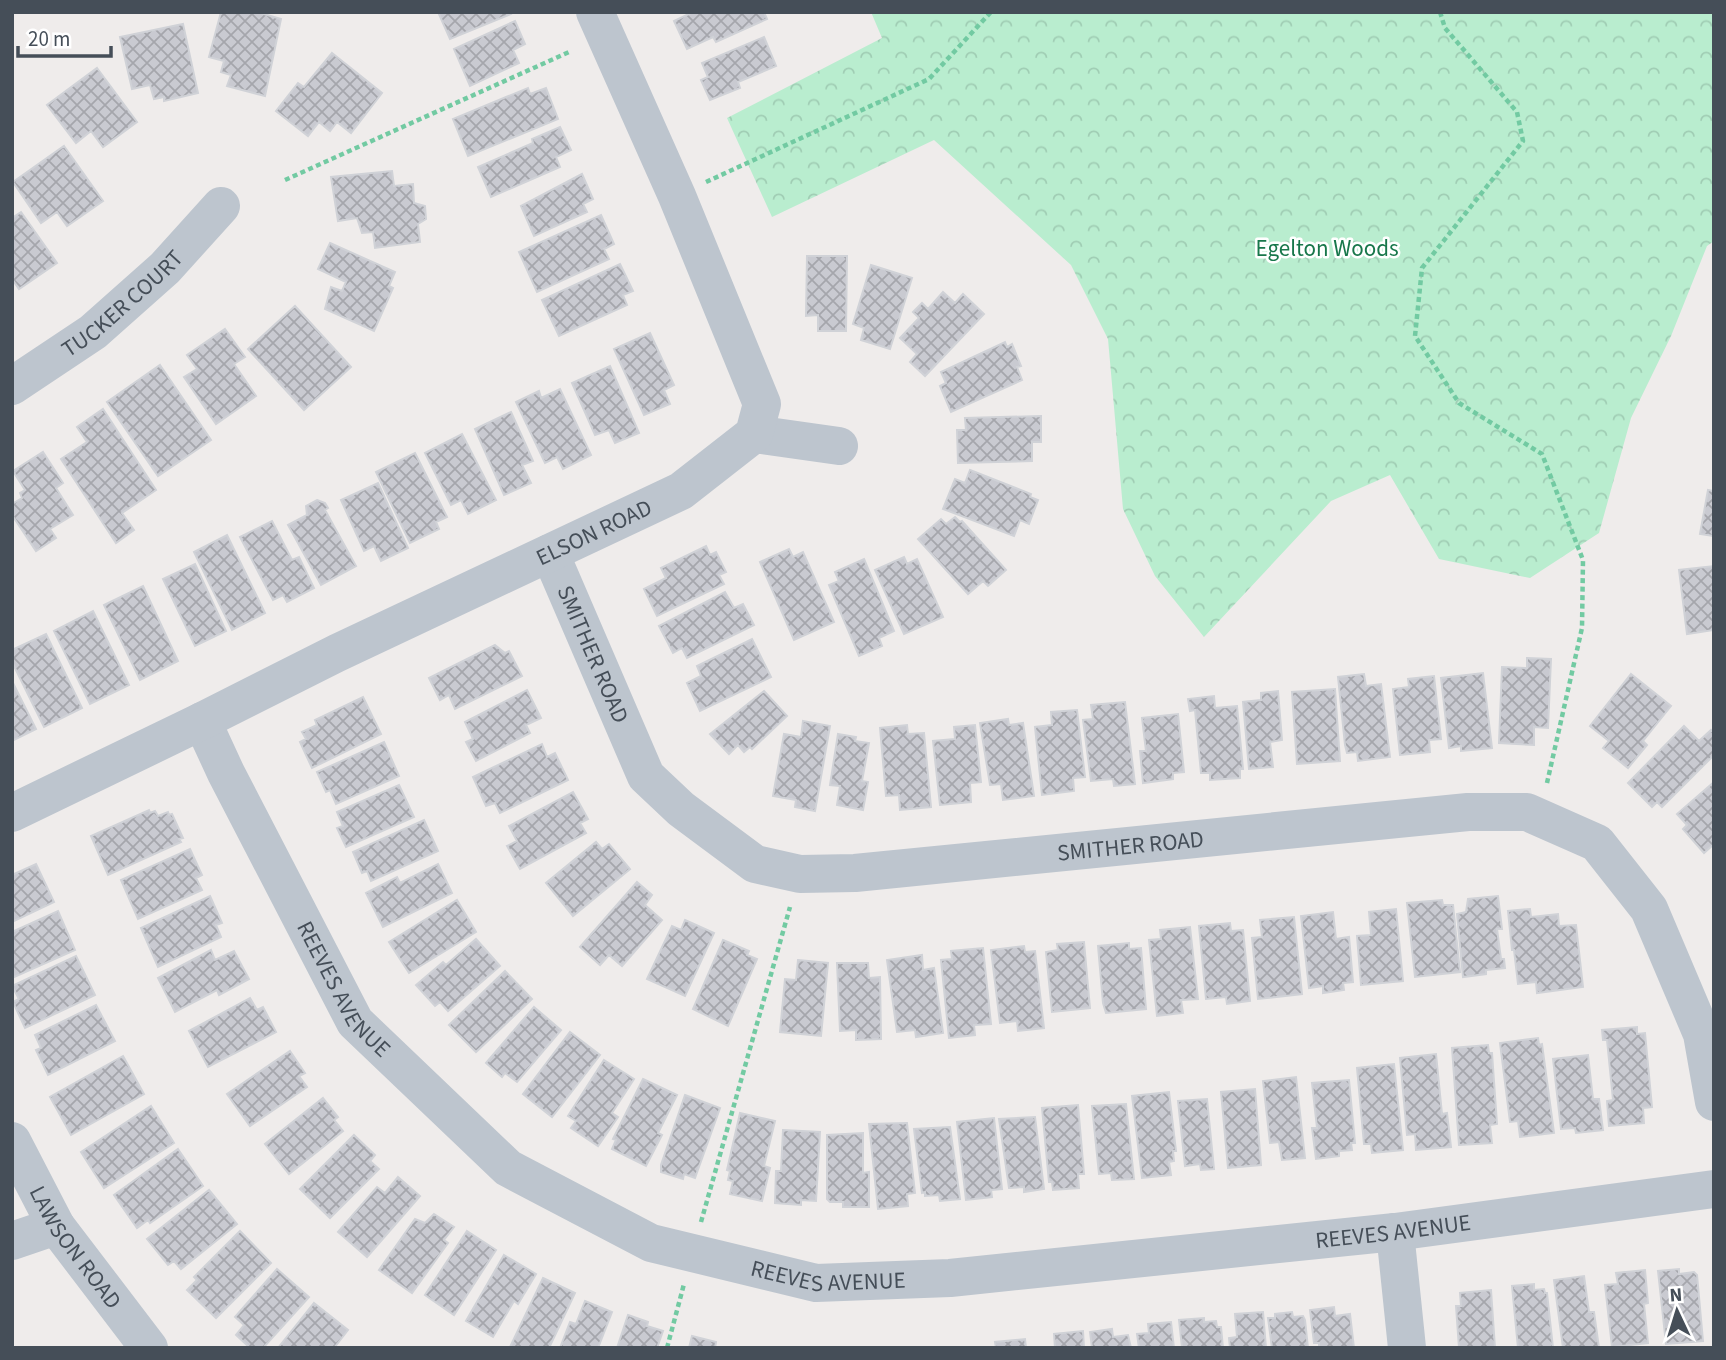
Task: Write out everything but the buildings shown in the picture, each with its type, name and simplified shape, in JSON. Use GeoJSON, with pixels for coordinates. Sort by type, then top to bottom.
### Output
{"type":"FeatureCollection","features":[{"type":"Feature","properties":{"kind":"street"},"geometry":{"type":"LineString","coordinates":[[595,12],[677,196],[762,404],[754,433],[839,446]]}},
{"type":"Feature","properties":{"kind":"street","name":"TUCKER COURT"},"geometry":{"type":"LineString","coordinates":[[12,386],[93,332],[165,268],[221,206]]}},
{"type":"Feature","properties":{"kind":"street","name":"ELSON ROAD"},"geometry":{"type":"LineString","coordinates":[[12,813],[337,653],[681,491],[754,433]]}},
{"type":"Feature","properties":{"kind":"street","name":"SMITHER ROAD"},"geometry":{"type":"LineString","coordinates":[[550,553],[646,776],[681,810],[755,864],[800,874],[855,873],[1468,812],[1527,812],[1597,843],[1649,909],[1702,1034],[1714,1102]]}},
{"type":"Feature","properties":{"kind":"street","name":"REEVES AVENUE"},"geometry":{"type":"LineString","coordinates":[[202,721],[355,1023],[508,1168],[651,1243],[816,1283],[950,1279],[1395,1232],[1714,1189]]}},
{"type":"Feature","properties":{"kind":"street","name":"LAWSON ROAD"},"geometry":{"type":"LineString","coordinates":[[12,1141],[56,1226],[149,1348]]}},
{"type":"Feature","properties":{"kind":"street"},"geometry":{"type":"LineString","coordinates":[[12,1241],[56,1226]]}},
{"type":"Feature","properties":{"kind":"street"},"geometry":{"type":"LineString","coordinates":[[1395,1232],[1407,1348]]}},
{"type":"Feature","properties":{"kind":"path"},"geometry":{"type":"LineString","coordinates":[[734,169],[929,79],[991,12]]}},
{"type":"Feature","properties":{"kind":"path"},"geometry":{"type":"LineString","coordinates":[[1440,12],[1445,28],[1517,112],[1523,141],[1422,268],[1415,336],[1460,403],[1542,454],[1583,561],[1582,628],[1540,818]]}},
{"type":"Feature","properties":{"kind":"path"},"geometry":{"type":"LineString","coordinates":[[285,180],[569,52]]}},
{"type":"Feature","properties":{"kind":"path"},"geometry":{"type":"LineString","coordinates":[[667,1348],[800,874]]}},
{"type":"Feature","properties":{"kind":"green space","name":"Egelton Woods"},"geometry":{"type":"Polygon","coordinates":[[[871,12],[1714,12],[1714,241],[1707,246],[1671,336],[1631,418],[1599,533],[1530,578],[1439,559],[1390,475],[1331,501],[1204,637],[1155,576],[1123,509],[1108,339],[1071,265],[934,140],[772,217],[727,118],[882,38],[871,12]]]}}]}
